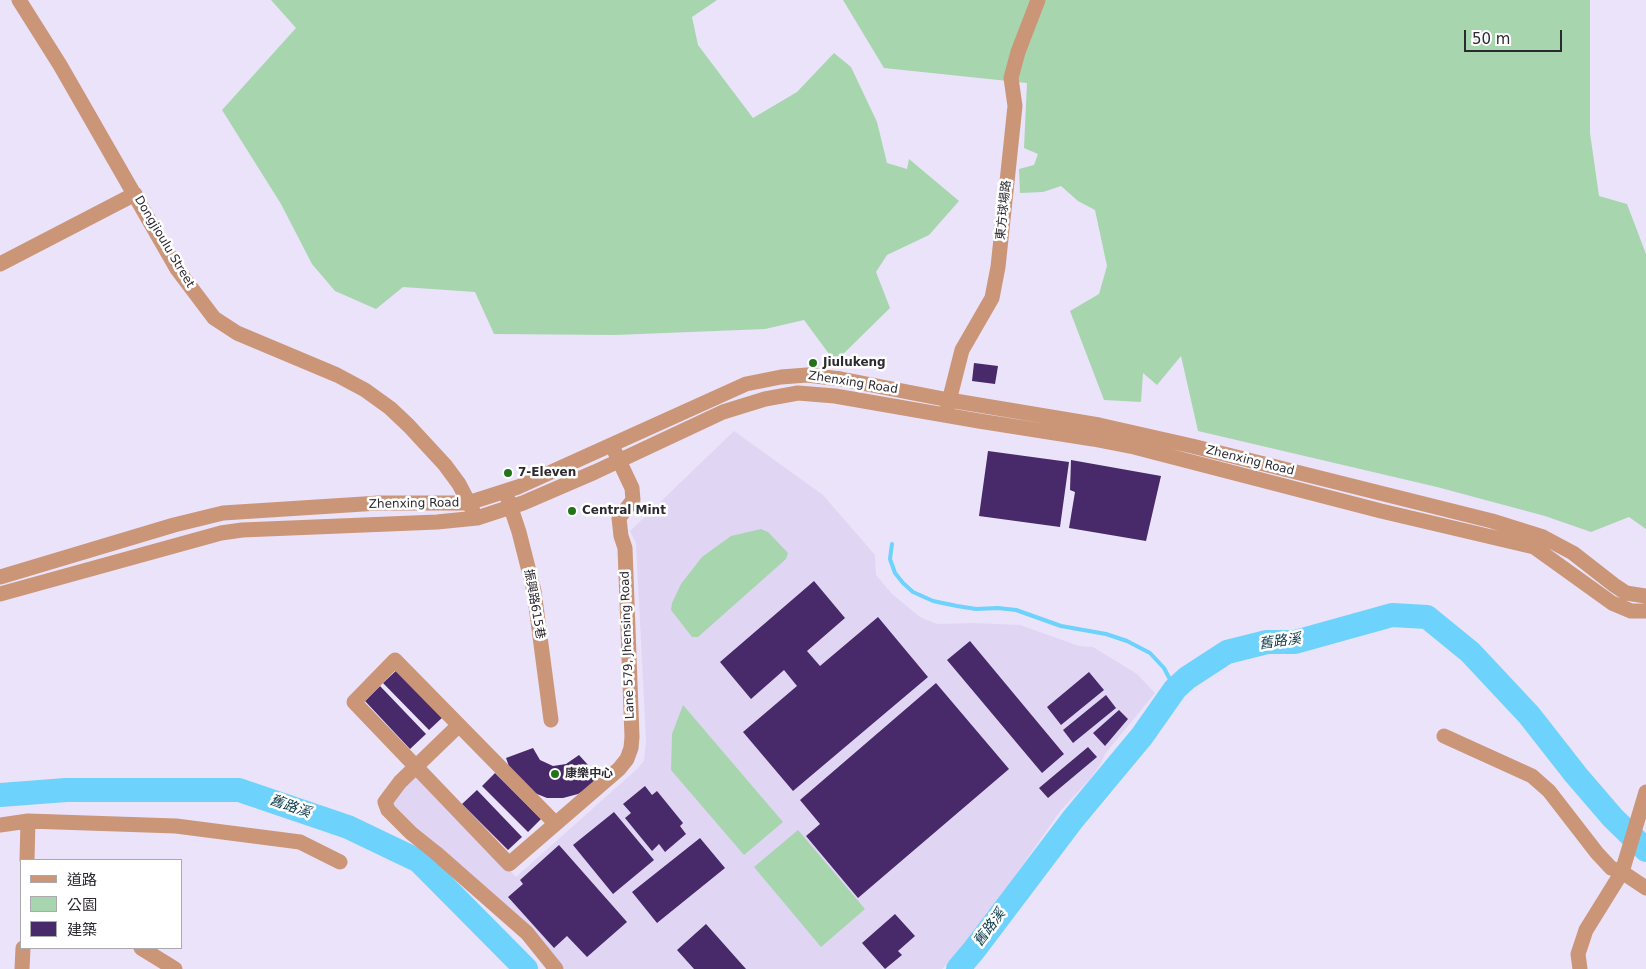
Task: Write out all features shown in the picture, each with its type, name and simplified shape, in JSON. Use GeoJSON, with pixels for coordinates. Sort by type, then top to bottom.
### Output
{"type":"FeatureCollection","features":[{"type":"Feature","properties":{"kind":"street","name":"Dongjioulu Street"},"geometry":{"type":"LineString","coordinates":[[20,0],[60,65],[178,269],[214,318],[237,332],[337,375],[365,390],[390,408],[410,426],[445,465],[459,484],[477,518]]}},
{"type":"Feature","properties":{"kind":"street","name":"東方球場路"},"geometry":{"type":"LineString","coordinates":[[945,415],[962,350],[992,298],[998,267],[1015,106],[1011,78],[1018,52],[1038,0]]}},
{"type":"Feature","properties":{"kind":"street"},"geometry":{"type":"LineString","coordinates":[[0,264],[135,194]]}},
{"type":"Feature","properties":{"kind":"street","name":"Zhenxing Road"},"geometry":{"type":"LineString","coordinates":[[0,577],[174,525],[222,513],[378,503],[468,503],[518,486],[746,384],[781,377],[808,375],[841,379],[949,400],[1099,425],[1201,448],[1492,521],[1543,536],[1573,553],[1626,593],[1646,596]]}},
{"type":"Feature","properties":{"kind":"street","name":"Zhenxing Road"},"geometry":{"type":"LineString","coordinates":[[0,594],[228,532],[437,522],[477,518],[511,507],[619,461],[723,412],[765,399],[798,393],[836,396],[1134,447],[1382,511],[1534,547],[1612,603],[1631,611],[1646,611]]}},
{"type":"Feature","properties":{"kind":"street","name":"Lane 579, Jhensing Road"},"geometry":{"type":"LineString","coordinates":[[555,823],[395,660],[354,702],[509,864],[618,769],[627,759],[631,748],[626,548],[621,536],[619,518],[633,500],[632,488],[612,444]]}},
{"type":"Feature","properties":{"kind":"street","name":"振興路615巷"},"geometry":{"type":"LineString","coordinates":[[504,491],[511,507],[534,591],[551,720]]}},
{"type":"Feature","properties":{"kind":"street"},"geometry":{"type":"LineString","coordinates":[[458,726],[400,782],[384,802],[388,810],[411,833],[436,852],[528,933],[556,969]]}},
{"type":"Feature","properties":{"kind":"street"},"geometry":{"type":"LineString","coordinates":[[1444,736],[1532,776],[1550,791],[1597,853],[1612,868],[1622,872],[1646,888]]}},
{"type":"Feature","properties":{"kind":"street"},"geometry":{"type":"LineString","coordinates":[[1580,969],[1578,954],[1586,930],[1622,872],[1646,792]]}},
{"type":"Feature","properties":{"kind":"street"},"geometry":{"type":"LineString","coordinates":[[0,825],[28,822],[176,826],[300,842],[340,862]]}},
{"type":"Feature","properties":{"kind":"street"},"geometry":{"type":"LineString","coordinates":[[27,859],[28,822]]}},
{"type":"Feature","properties":{"kind":"street"},"geometry":{"type":"LineString","coordinates":[[22,969],[23,949]]}},
{"type":"Feature","properties":{"kind":"street"},"geometry":{"type":"LineString","coordinates":[[143,949],[175,969]]}},
{"type":"Feature","properties":{"kind":"shaded area"},"geometry":{"type":"Polygon","coordinates":[[[734,431],[823,495],[875,555],[876,575],[892,594],[920,617],[937,624],[1020,625],[1079,646],[1093,647],[1137,674],[1155,693],[1105,754],[1091,778],[1061,810],[972,937],[942,969],[558,969],[419,836],[389,801],[416,772],[516,877],[637,769],[644,761],[646,740],[636,543],[630,531],[734,431]]]}},
{"type":"Feature","properties":{"kind":"green space"},"geometry":{"type":"Polygon","coordinates":[[[271,0],[717,0],[692,17],[698,45],[753,118],[797,92],[834,53],[851,67],[877,122],[887,163],[907,169],[909,159],[959,201],[929,235],[887,255],[876,272],[890,308],[835,362],[804,320],[765,329],[615,335],[494,334],[475,292],[403,287],[376,309],[335,291],[312,264],[281,204],[222,110],[296,28],[271,0]]]}},
{"type":"Feature","properties":{"kind":"green space"},"geometry":{"type":"Polygon","coordinates":[[[843,0],[1590,0],[1590,133],[1599,196],[1627,204],[1646,254],[1646,529],[1629,517],[1591,532],[1545,516],[1437,487],[1198,431],[1181,356],[1157,385],[1143,373],[1141,402],[1104,400],[1070,311],[1099,294],[1107,266],[1095,210],[1078,201],[1061,186],[1043,192],[1020,193],[1019,169],[1034,165],[1038,154],[1024,148],[1027,83],[884,68],[843,0]]]}},
{"type":"Feature","properties":{"kind":"green space"},"geometry":{"type":"Polygon","coordinates":[[[761,529],[768,532],[788,553],[786,559],[698,637],[692,637],[671,610],[672,603],[681,584],[702,557],[731,536],[761,529]]]}},
{"type":"Feature","properties":{"kind":"green space"},"geometry":{"type":"Polygon","coordinates":[[[683,705],[783,822],[744,855],[671,770],[672,734],[683,705]]]}},
{"type":"Feature","properties":{"kind":"green space"},"geometry":{"type":"Polygon","coordinates":[[[798,830],[865,909],[821,947],[754,867],[798,830]]]}},
{"type":"Feature","properties":{"kind":"building"},"geometry":{"type":"Polygon","coordinates":[[[974,363],[998,366],[995,384],[972,381],[974,363]]]}},
{"type":"Feature","properties":{"kind":"building"},"geometry":{"type":"Polygon","coordinates":[[[988,451],[1069,462],[1060,527],[979,516],[988,451]]]}},
{"type":"Feature","properties":{"kind":"building"},"geometry":{"type":"Polygon","coordinates":[[[1071,460],[1161,476],[1146,541],[1069,528],[1075,492],[1070,490],[1071,460]]]}},
{"type":"Feature","properties":{"kind":"building"},"geometry":{"type":"Polygon","coordinates":[[[814,581],[845,618],[807,651],[820,666],[878,617],[928,677],[793,791],[743,732],[797,686],[784,670],[751,699],[720,662],[814,581]]]}},
{"type":"Feature","properties":{"kind":"building"},"geometry":{"type":"Polygon","coordinates":[[[970,641],[1064,754],[1042,773],[947,660],[970,641]]]}},
{"type":"Feature","properties":{"kind":"building"},"geometry":{"type":"Polygon","coordinates":[[[399,668],[444,716],[429,730],[383,683],[399,668]]]}},
{"type":"Feature","properties":{"kind":"building"},"geometry":{"type":"Polygon","coordinates":[[[1089,672],[1104,690],[1061,725],[1047,707],[1089,672]]]}},
{"type":"Feature","properties":{"kind":"building"},"geometry":{"type":"Polygon","coordinates":[[[936,683],[1009,769],[858,898],[806,836],[820,824],[800,800],[936,683]]]}},
{"type":"Feature","properties":{"kind":"building"},"geometry":{"type":"Polygon","coordinates":[[[380,686],[426,734],[410,749],[365,701],[380,686]]]}},
{"type":"Feature","properties":{"kind":"building"},"geometry":{"type":"Polygon","coordinates":[[[1106,695],[1116,708],[1073,743],[1063,730],[1106,695]]]}},
{"type":"Feature","properties":{"kind":"building"},"geometry":{"type":"Polygon","coordinates":[[[1119,710],[1128,719],[1105,746],[1093,733],[1119,710]]]}},
{"type":"Feature","properties":{"kind":"building"},"geometry":{"type":"Polygon","coordinates":[[[1088,747],[1097,757],[1048,798],[1039,788],[1088,747]]]}},
{"type":"Feature","properties":{"kind":"building","name":"康樂中心"},"geometry":{"type":"Polygon","coordinates":[[[533,748],[540,760],[553,766],[566,764],[579,755],[599,777],[590,787],[578,794],[563,798],[547,798],[532,792],[511,772],[506,758],[533,748]]]}},
{"type":"Feature","properties":{"kind":"building"},"geometry":{"type":"Polygon","coordinates":[[[495,773],[541,819],[528,832],[482,786],[495,773]]]}},
{"type":"Feature","properties":{"kind":"building"},"geometry":{"type":"Polygon","coordinates":[[[645,786],[652,795],[657,791],[683,823],[680,826],[686,834],[665,852],[659,844],[652,851],[625,818],[631,813],[623,804],[645,786]]]}},
{"type":"Feature","properties":{"kind":"building"},"geometry":{"type":"Polygon","coordinates":[[[477,790],[522,837],[508,850],[462,804],[477,790]]]}},
{"type":"Feature","properties":{"kind":"building"},"geometry":{"type":"Polygon","coordinates":[[[614,812],[654,860],[613,894],[573,845],[614,812]]]}},
{"type":"Feature","properties":{"kind":"building"},"geometry":{"type":"Polygon","coordinates":[[[700,838],[725,868],[657,923],[632,892],[700,838]]]}},
{"type":"Feature","properties":{"kind":"building"},"geometry":{"type":"Polygon","coordinates":[[[559,845],[627,922],[587,957],[567,936],[554,948],[508,897],[523,884],[520,880],[559,845]]]}},
{"type":"Feature","properties":{"kind":"building"},"geometry":{"type":"Polygon","coordinates":[[[895,914],[915,936],[898,951],[902,955],[885,969],[862,943],[895,914]]]}},
{"type":"Feature","properties":{"kind":"building"},"geometry":{"type":"Polygon","coordinates":[[[706,924],[746,969],[694,969],[677,950],[706,924]]]}},
{"type":"Feature","properties":{"kind":"waterway"},"geometry":{"type":"LineString","coordinates":[[892,544],[890,559],[895,573],[913,592],[933,601],[957,606],[976,609],[998,608],[1016,610],[1061,626],[1106,634],[1127,641],[1150,653],[1164,668],[1175,689]]}},
{"type":"Feature","properties":{"kind":"waterway","name":"舊路溪"},"geometry":{"type":"LineString","coordinates":[[958,969],[1073,819],[1142,736],[1175,689],[1187,678],[1227,652],[1267,642],[1295,642],[1392,615],[1427,617],[1470,652],[1529,715],[1613,818],[1646,850]]}},
{"type":"Feature","properties":{"kind":"waterway","name":"舊路溪"},"geometry":{"type":"LineString","coordinates":[[0,795],[66,790],[239,790],[348,827],[419,861],[526,969]]}},
{"type":"Feature","properties":{"kind":"place","name":"Jiulukeng"},"geometry":{"type":"Point","coordinates":[813,363]}},
{"type":"Feature","properties":{"kind":"place","name":"7-Eleven"},"geometry":{"type":"Point","coordinates":[508,473]}},
{"type":"Feature","properties":{"kind":"place","name":"Central Mint"},"geometry":{"type":"Point","coordinates":[572,511]}},
{"type":"Feature","properties":{"kind":"place","name":"康樂中心"},"geometry":{"type":"Point","coordinates":[555,774]}}]}
